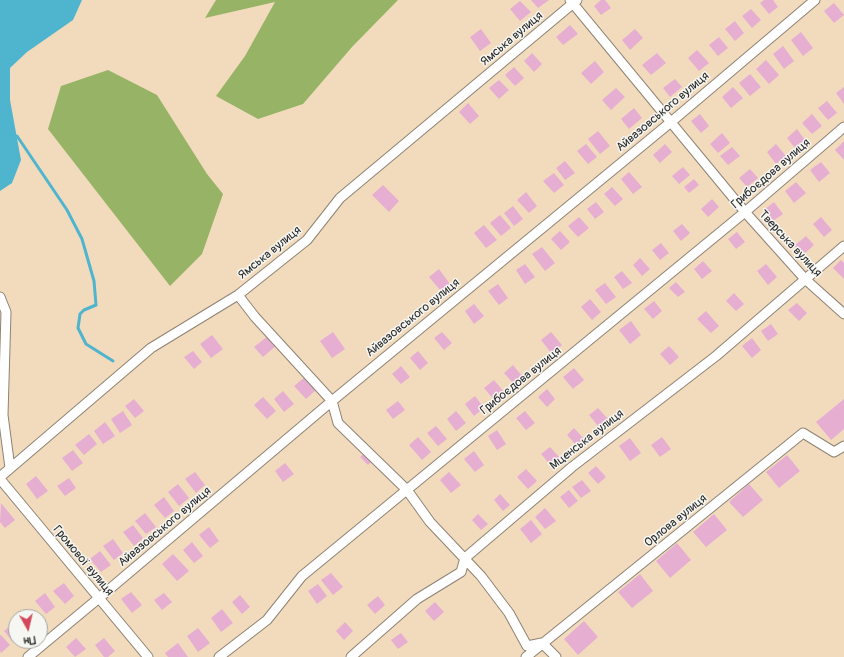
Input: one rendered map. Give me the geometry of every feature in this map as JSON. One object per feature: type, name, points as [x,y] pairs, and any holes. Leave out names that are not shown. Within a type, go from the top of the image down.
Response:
[{"type":"street","name":"Айвазовського вулиця","points":[[28,657],[332,401],[671,122],[815,0]]},
{"type":"street","name":"Тверська вулиця","points":[[574,1],[745,212],[805,279],[844,314]]},
{"type":"street","name":"Ямська вулиця","points":[[0,478],[151,348],[238,295],[307,240],[340,198],[574,1]]},
{"type":"street","name":"Грибоєдова вулиця","points":[[219,657],[267,620],[302,576],[745,212],[844,128]]},
{"type":"street","name":"Мценська вулиця","points":[[351,657],[417,599],[461,572],[466,558],[572,467],[716,356],[844,246]]},
{"type":"street","points":[[238,295],[255,317],[332,401],[338,423],[407,490],[430,522],[466,558],[509,613],[527,646],[542,643],[556,657]]},
{"type":"street","points":[[0,297],[6,312],[4,415],[10,468]]},
{"type":"street","name":"Орлова вулиця","points":[[526,657],[803,433],[834,452],[844,446]]},
{"type":"street","name":"Громової вулиця","points":[[0,478],[148,657]]},
{"type":"green space","points":[[216,0],[398,0],[352,47],[303,104],[258,119],[216,96],[245,56],[275,2],[205,18]]},
{"type":"green space","points":[[108,70],[157,95],[207,174],[223,194],[202,254],[170,286],[48,129],[61,86]]},
{"type":"water","points":[[0,0],[82,0],[73,20],[27,52],[10,68],[10,100],[21,160],[12,183],[0,191]]},
{"type":"building","points":[[531,0],[549,0],[538,8]]},
{"type":"building","points":[[601,0],[605,0],[611,8],[601,15],[594,6]]},
{"type":"building","points":[[764,0],[773,0],[778,7],[769,14],[760,3]]},
{"type":"building","points":[[520,1],[531,12],[520,21],[510,9]]},
{"type":"building","points":[[834,3],[844,15],[834,23],[824,11]]},
{"type":"building","points":[[751,9],[761,20],[752,28],[742,16]]},
{"type":"building","points":[[735,21],[744,33],[735,41],[725,29]]},
{"type":"building","points":[[570,25],[578,34],[563,45],[556,37]]},
{"type":"building","points":[[481,29],[491,43],[480,51],[470,37]]},
{"type":"building","points":[[635,29],[643,38],[630,50],[622,40]]},
{"type":"building","points":[[801,32],[813,48],[803,56],[791,40]]},
{"type":"building","points":[[719,37],[728,48],[718,56],[709,45]]},
{"type":"building","points":[[783,46],[794,61],[784,69],[773,54]]},
{"type":"building","points":[[697,50],[709,63],[699,71],[688,58]]},
{"type":"building","points":[[532,53],[542,64],[534,72],[524,61]]},
{"type":"building","points":[[657,53],[666,63],[651,75],[642,65]]},
{"type":"building","points":[[766,60],[779,75],[769,84],[756,69]]},
{"type":"building","points":[[595,61],[604,72],[591,84],[581,73]]},
{"type":"building","points":[[514,67],[524,78],[515,86],[505,75]]},
{"type":"building","points":[[750,74],[761,87],[750,96],[739,83]]},
{"type":"building","points":[[675,79],[682,87],[670,97],[663,88]]},
{"type":"building","points":[[499,80],[509,90],[499,99],[489,88]]},
{"type":"building","points":[[733,87],[743,98],[731,108],[722,97]]},
{"type":"building","points":[[844,87],[844,104],[836,93]]},
{"type":"building","points":[[616,88],[625,97],[611,110],[602,100]]},
{"type":"building","points":[[827,101],[837,113],[828,120],[818,108]]},
{"type":"building","points":[[468,103],[479,116],[470,124],[459,112]]},
{"type":"building","points":[[634,108],[642,118],[629,129],[621,119]]},
{"type":"building","points":[[700,114],[709,126],[701,133],[691,121]]},
{"type":"building","points":[[812,114],[822,126],[812,134],[802,123]]},
{"type":"building","points":[[797,129],[805,140],[795,148],[787,138]]},
{"type":"building","points":[[598,131],[610,146],[600,154],[588,139]]},
{"type":"building","points":[[722,133],[730,143],[718,153],[710,144]]},
{"type":"building","points":[[844,141],[844,160],[835,150]]},
{"type":"building","points":[[586,144],[597,157],[588,164],[577,151]]},
{"type":"building","points":[[665,144],[672,152],[660,163],[653,155]]},
{"type":"building","points":[[776,144],[786,156],[776,164],[767,152]]},
{"type":"building","points":[[732,147],[740,156],[728,165],[720,156]]},
{"type":"building","points":[[565,161],[575,173],[565,180],[556,168]]},
{"type":"building","points":[[821,162],[830,173],[819,182],[810,170]]},
{"type":"building","points":[[683,167],[690,175],[679,184],[672,176]]},
{"type":"building","points":[[750,169],[758,178],[747,187],[739,178]]},
{"type":"building","points":[[629,172],[642,187],[633,194],[621,179]]},
{"type":"building","points":[[554,173],[564,185],[554,193],[543,181]]},
{"type":"building","points":[[694,179],[699,185],[689,193],[684,187]]},
{"type":"building","points":[[796,182],[806,193],[794,203],[785,191]]},
{"type":"building","points":[[383,185],[399,201],[389,212],[372,195]]},
{"type":"building","points":[[612,187],[623,199],[615,206],[604,194]]},
{"type":"building","points":[[526,192],[537,206],[529,213],[517,200]]},
{"type":"building","points":[[712,199],[719,207],[708,217],[701,209]]},
{"type":"building","points":[[596,202],[604,212],[595,219],[587,209]]},
{"type":"building","points":[[774,202],[783,214],[773,221],[764,210]]},
{"type":"building","points":[[513,206],[523,219],[514,226],[504,213]]},
{"type":"building","points":[[500,215],[511,228],[501,236],[490,223]]},
{"type":"building","points":[[579,217],[589,228],[578,237],[568,226]]},
{"type":"building","points":[[821,217],[832,230],[824,237],[813,224]]},
{"type":"building","points":[[682,224],[690,233],[681,241],[673,231]]},
{"type":"building","points":[[484,225],[497,240],[486,248],[474,233]]},
{"type":"building","points":[[560,231],[570,242],[561,250],[551,239]]},
{"type":"building","points":[[737,232],[745,242],[736,249],[728,239]]},
{"type":"building","points":[[806,236],[814,245],[803,255],[794,246]]},
{"type":"building","points":[[661,243],[669,253],[660,260],[652,250]]},
{"type":"building","points":[[542,247],[555,263],[545,271],[532,254]]},
{"type":"building","points":[[640,258],[650,269],[642,276],[633,265]]},
{"type":"building","points":[[841,260],[844,263],[844,279],[833,268]]},
{"type":"building","points":[[703,261],[712,271],[702,279],[694,269]]},
{"type":"building","points":[[525,264],[535,277],[525,284],[516,270]]},
{"type":"building","points":[[766,264],[777,277],[768,285],[757,271]]},
{"type":"building","points":[[439,269],[450,284],[441,291],[429,277]]},
{"type":"building","points":[[622,271],[632,283],[623,289],[614,277]]},
{"type":"building","points":[[676,282],[685,292],[678,297],[669,288]]},
{"type":"building","points":[[605,283],[616,297],[606,304],[595,290]]},
{"type":"building","points":[[498,284],[508,298],[499,305],[488,291]]},
{"type":"building","points":[[734,293],[744,304],[736,311],[726,301]]},
{"type":"building","points":[[590,299],[601,312],[592,320],[581,307]]},
{"type":"building","points":[[654,301],[662,311],[653,319],[644,309]]},
{"type":"building","points":[[797,303],[807,313],[799,321],[788,310]]},
{"type":"building","points":[[474,304],[484,316],[474,324],[465,311]]},
{"type":"building","points":[[706,311],[719,326],[711,333],[697,319]]},
{"type":"building","points":[[631,321],[641,335],[630,344],[619,330]]},
{"type":"building","points":[[771,324],[778,334],[768,341],[761,331]]},
{"type":"building","points":[[333,332],[345,349],[332,358],[320,341]]},
{"type":"building","points":[[442,332],[452,343],[444,350],[434,338]]},
{"type":"building","points":[[551,332],[562,345],[552,354],[541,340]]},
{"type":"building","points":[[212,335],[223,349],[211,358],[200,344]]},
{"type":"building","points":[[269,335],[277,345],[263,357],[254,347]]},
{"type":"building","points":[[752,338],[761,350],[752,358],[742,346]]},
{"type":"building","points":[[669,346],[679,357],[670,365],[660,354]]},
{"type":"building","points":[[193,351],[202,362],[194,369],[184,357]]},
{"type":"building","points":[[418,351],[428,363],[420,370],[410,358]]},
{"type":"building","points":[[513,365],[522,376],[513,383],[504,373]]},
{"type":"building","points":[[401,366],[410,377],[401,384],[392,374]]},
{"type":"building","points":[[574,368],[584,380],[573,389],[563,377]]},
{"type":"building","points":[[305,377],[316,390],[306,399],[294,386]]},
{"type":"building","points":[[494,380],[504,392],[494,400],[484,388]]},
{"type":"building","points":[[547,389],[555,399],[547,407],[538,397]]},
{"type":"building","points":[[283,391],[294,404],[284,412],[274,399]]},
{"type":"building","points":[[475,396],[484,408],[474,416],[465,404]]},
{"type":"building","points":[[263,397],[276,411],[267,419],[254,405]]},
{"type":"building","points":[[134,399],[144,411],[135,418],[125,406]]},
{"type":"building","points":[[844,399],[844,429],[831,440],[816,422]]},
{"type":"building","points":[[398,401],[405,410],[393,419],[386,410]]},
{"type":"building","points":[[598,408],[608,419],[599,427],[589,415]]},
{"type":"building","points":[[123,411],[132,425],[120,433],[111,419]]},
{"type":"building","points":[[456,411],[466,423],[456,431],[447,419]]},
{"type":"building","points":[[525,411],[535,423],[526,430],[516,418]]},
{"type":"building","points":[[105,422],[115,436],[103,444],[94,431]]},
{"type":"building","points":[[436,426],[447,439],[438,446],[427,433]]},
{"type":"building","points":[[574,428],[584,439],[577,446],[567,435]]},
{"type":"building","points":[[497,430],[506,444],[497,450],[488,436]]},
{"type":"building","points":[[89,434],[97,444],[84,455],[75,445]]},
{"type":"building","points":[[418,437],[431,452],[422,460],[409,445]]},
{"type":"building","points":[[662,437],[671,449],[660,457],[651,445]]},
{"type":"building","points":[[630,438],[641,453],[630,461],[619,446]]},
{"type":"building","points":[[550,447],[562,460],[553,468],[541,454]]},
{"type":"building","points":[[369,449],[376,458],[368,465],[360,457]]},
{"type":"building","points":[[73,450],[83,463],[72,471],[62,458]]},
{"type":"building","points":[[474,451],[484,465],[475,472],[464,459]]},
{"type":"building","points":[[787,455],[800,471],[779,488],[766,472]]},
{"type":"building","points":[[285,463],[294,474],[283,482],[275,471]]},
{"type":"building","points":[[596,466],[606,477],[598,484],[588,473]]},
{"type":"building","points":[[526,469],[537,481],[528,489],[517,477]]},
{"type":"building","points":[[195,472],[205,485],[196,493],[185,479]]},
{"type":"building","points":[[449,472],[461,485],[451,493],[440,480]]},
{"type":"building","points":[[36,476],[48,491],[37,499],[26,484]]},
{"type":"building","points":[[69,478],[76,488],[65,496],[57,486]]},
{"type":"building","points":[[582,480],[591,491],[581,498],[572,487]]},
{"type":"building","points":[[178,484],[189,498],[179,506],[168,492]]},
{"type":"building","points":[[749,484],[763,500],[743,517],[729,502]]},
{"type":"building","points":[[569,490],[578,501],[569,508],[560,497]]},
{"type":"building","points":[[500,494],[510,505],[503,511],[494,500]]},
{"type":"building","points":[[164,497],[174,511],[165,518],[154,505]]},
{"type":"building","points":[[1,503],[15,520],[5,528],[0,522]]},
{"type":"building","points":[[545,508],[556,521],[545,529],[535,517]]},
{"type":"building","points":[[145,513],[156,527],[146,534],[135,521]]},
{"type":"building","points":[[478,514],[488,524],[481,530],[472,520]]},
{"type":"building","points":[[714,514],[727,530],[706,547],[693,532]]},
{"type":"building","points":[[531,520],[542,534],[531,543],[520,529]]},
{"type":"building","points":[[133,525],[143,538],[134,546],[123,532]]},
{"type":"building","points":[[209,527],[219,541],[210,548],[199,535]]},
{"type":"building","points":[[113,539],[123,553],[114,560],[103,546]]},
{"type":"building","points":[[192,542],[203,556],[194,563],[183,550]]},
{"type":"building","points":[[677,543],[691,560],[670,578],[656,561]]},
{"type":"building","points":[[100,551],[111,565],[101,572],[90,559]]},
{"type":"building","points":[[173,554],[189,571],[177,581],[162,564]]},
{"type":"building","points":[[331,573],[343,587],[333,595],[321,580]]},
{"type":"building","points":[[640,574],[653,591],[632,608],[618,592]]},
{"type":"building","points":[[64,583],[74,596],[65,604],[53,591]]},
{"type":"building","points":[[318,584],[327,596],[317,604],[308,591]]},
{"type":"building","points":[[131,592],[142,605],[132,613],[121,599]]},
{"type":"building","points":[[45,593],[55,607],[48,612],[48,609],[42,609],[35,601]]},
{"type":"building","points":[[164,593],[172,602],[162,610],[154,600]]},
{"type":"building","points":[[240,595],[250,607],[242,614],[232,602]]},
{"type":"building","points":[[378,596],[385,605],[375,614],[367,605]]},
{"type":"building","points":[[435,602],[444,612],[434,621],[425,611]]},
{"type":"building","points":[[222,609],[233,623],[221,632],[211,618]]},
{"type":"building","points":[[584,621],[598,637],[578,655],[564,639]]},
{"type":"building","points":[[345,622],[353,631],[344,640],[336,631]]},
{"type":"building","points":[[8,628],[8,636],[4,631]]},
{"type":"building","points":[[198,628],[210,643],[198,652],[187,636]]},
{"type":"building","points":[[401,633],[408,642],[398,649],[391,640]]},
{"type":"building","points":[[1,635],[8,643],[8,647],[1,653],[0,651]]},
{"type":"building","points":[[76,638],[86,649],[75,657],[66,647]]},
{"type":"building","points":[[104,638],[115,651],[108,657],[104,657],[95,645]]},
{"type":"building","points":[[178,643],[188,657],[168,657],[165,653]]},
{"type":"waterway","points":[[17,136],[67,210],[82,239],[94,281],[96,305],[84,310],[80,314],[78,328],[86,344],[113,361]]}]
